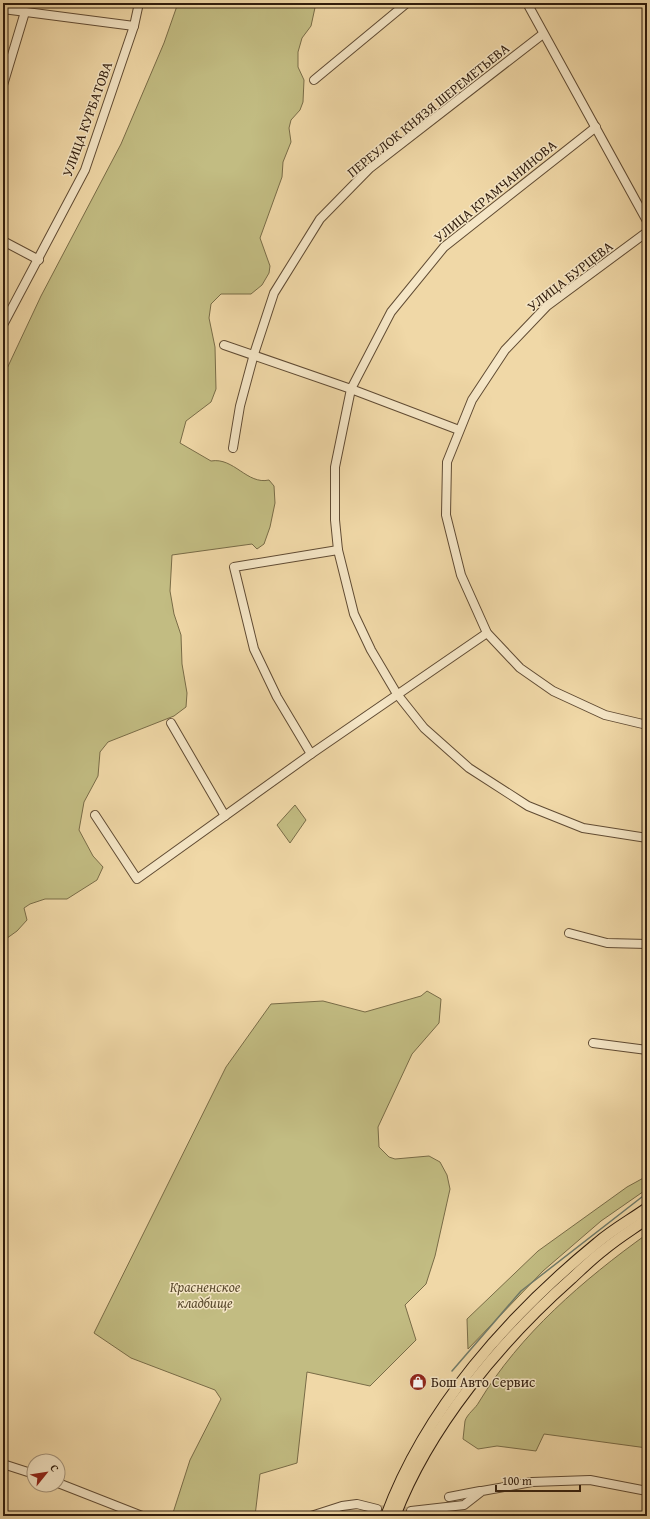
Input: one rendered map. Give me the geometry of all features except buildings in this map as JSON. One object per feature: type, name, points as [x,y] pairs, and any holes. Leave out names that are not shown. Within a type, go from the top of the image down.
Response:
[{"type":"main road","points":[[386,1516],[412,1460],[433,1424],[456,1390],[507,1328],[546,1288],[598,1242],[647,1208]]},
{"type":"main road","points":[[395,1516],[419,1464],[440,1429],[463,1396],[514,1334],[553,1295],[604,1249],[647,1220]]},
{"type":"street","name":"УЛИЦА КУРБАТОВА","points":[[3,325],[39,260],[85,170],[134,26],[139,3]]},
{"type":"street","points":[[314,80],[406,3]]},
{"type":"street","points":[[527,3],[647,221]]},
{"type":"street","points":[[3,9],[134,26]]},
{"type":"street","points":[[3,85],[25,12]]},
{"type":"street","name":"ПЕРЕУЛОК КНЯЗЯ ШЕРЕМЕТЬЕВА","points":[[233,448],[240,406],[254,354],[274,293],[320,219],[370,168],[544,34]]},
{"type":"street","name":"УЛИЦА КРАМЧАНИНОВА","points":[[596,127],[444,247],[391,312],[351,389],[335,466],[335,520],[338,550],[354,614],[371,650],[397,694],[424,728],[469,768],[528,806],[583,828],[647,838]]},
{"type":"street","name":"УЛИЦА БУРЦЕВА","points":[[647,232],[547,306],[505,350],[472,400],[447,462],[446,515],[461,575],[487,633],[520,668],[553,691],[605,715],[647,725]]},
{"type":"street","points":[[3,241],[39,260]]},
{"type":"street","points":[[224,345],[254,354],[351,389],[459,430]]},
{"type":"street","points":[[311,754],[277,698],[254,648],[234,567],[338,550]]},
{"type":"street","points":[[95,815],[137,879],[311,754],[487,633]]},
{"type":"street","points":[[171,723],[225,816]]},
{"type":"street","points":[[569,933],[607,943],[647,944]]},
{"type":"street","points":[[593,1043],[647,1050]]},
{"type":"street","points":[[3,1464],[26,1471]]},
{"type":"street","points":[[449,1498],[532,1482],[590,1480],[647,1491]]},
{"type":"street","points":[[66,1486],[142,1516]]},
{"type":"street","points":[[411,1510],[464,1505],[482,1491]]},
{"type":"street","points":[[311,1516],[342,1506],[358,1504],[376,1509]]},
{"type":"green space","points":[[178,3],[316,3],[311,26],[302,38],[298,52],[298,67],[304,80],[303,102],[300,110],[291,120],[289,128],[291,142],[283,162],[282,177],[260,238],[270,266],[269,273],[262,285],[251,294],[221,294],[211,304],[209,318],[215,347],[216,389],[211,402],[186,421],[180,443],[211,461],[227,463],[254,479],[269,480],[274,486],[275,503],[270,527],[264,544],[257,549],[252,544],[172,555],[170,591],[174,614],[181,635],[182,664],[187,693],[186,707],[174,716],[108,742],[100,752],[98,776],[84,802],[79,830],[93,856],[103,867],[97,880],[67,899],[45,899],[30,904],[24,908],[27,920],[17,931],[3,941],[3,377],[41,296],[121,144],[164,43]]},
{"type":"green space","points":[[295,805],[306,820],[290,843],[277,825]]},
{"type":"green space","name":"Красненское кладбище","points":[[427,991],[441,999],[439,1023],[412,1054],[378,1127],[379,1147],[389,1157],[395,1159],[429,1156],[440,1162],[447,1175],[450,1189],[435,1256],[426,1284],[405,1305],[416,1340],[370,1386],[307,1372],[297,1463],[260,1474],[255,1516],[172,1516],[190,1460],[221,1399],[215,1390],[131,1358],[94,1333],[226,1067],[271,1004],[323,1001],[365,1012],[421,996]]},
{"type":"green space","points":[[647,1176],[647,1189],[601,1221],[543,1271],[468,1349],[467,1319],[538,1251],[627,1187]]},
{"type":"green space","points":[[647,1234],[647,1448],[544,1434],[536,1451],[497,1446],[478,1449],[463,1439],[465,1421],[468,1416],[478,1404],[495,1377],[533,1331],[577,1289]]},
{"type":"waterway","points":[[452,1371],[521,1291],[647,1193]]},
{"type":"tunnel","points":[[377,1509],[411,1511]]},
{"type":"place","name":"Бош Авто Сервис","points":[[418,1382]]}]
